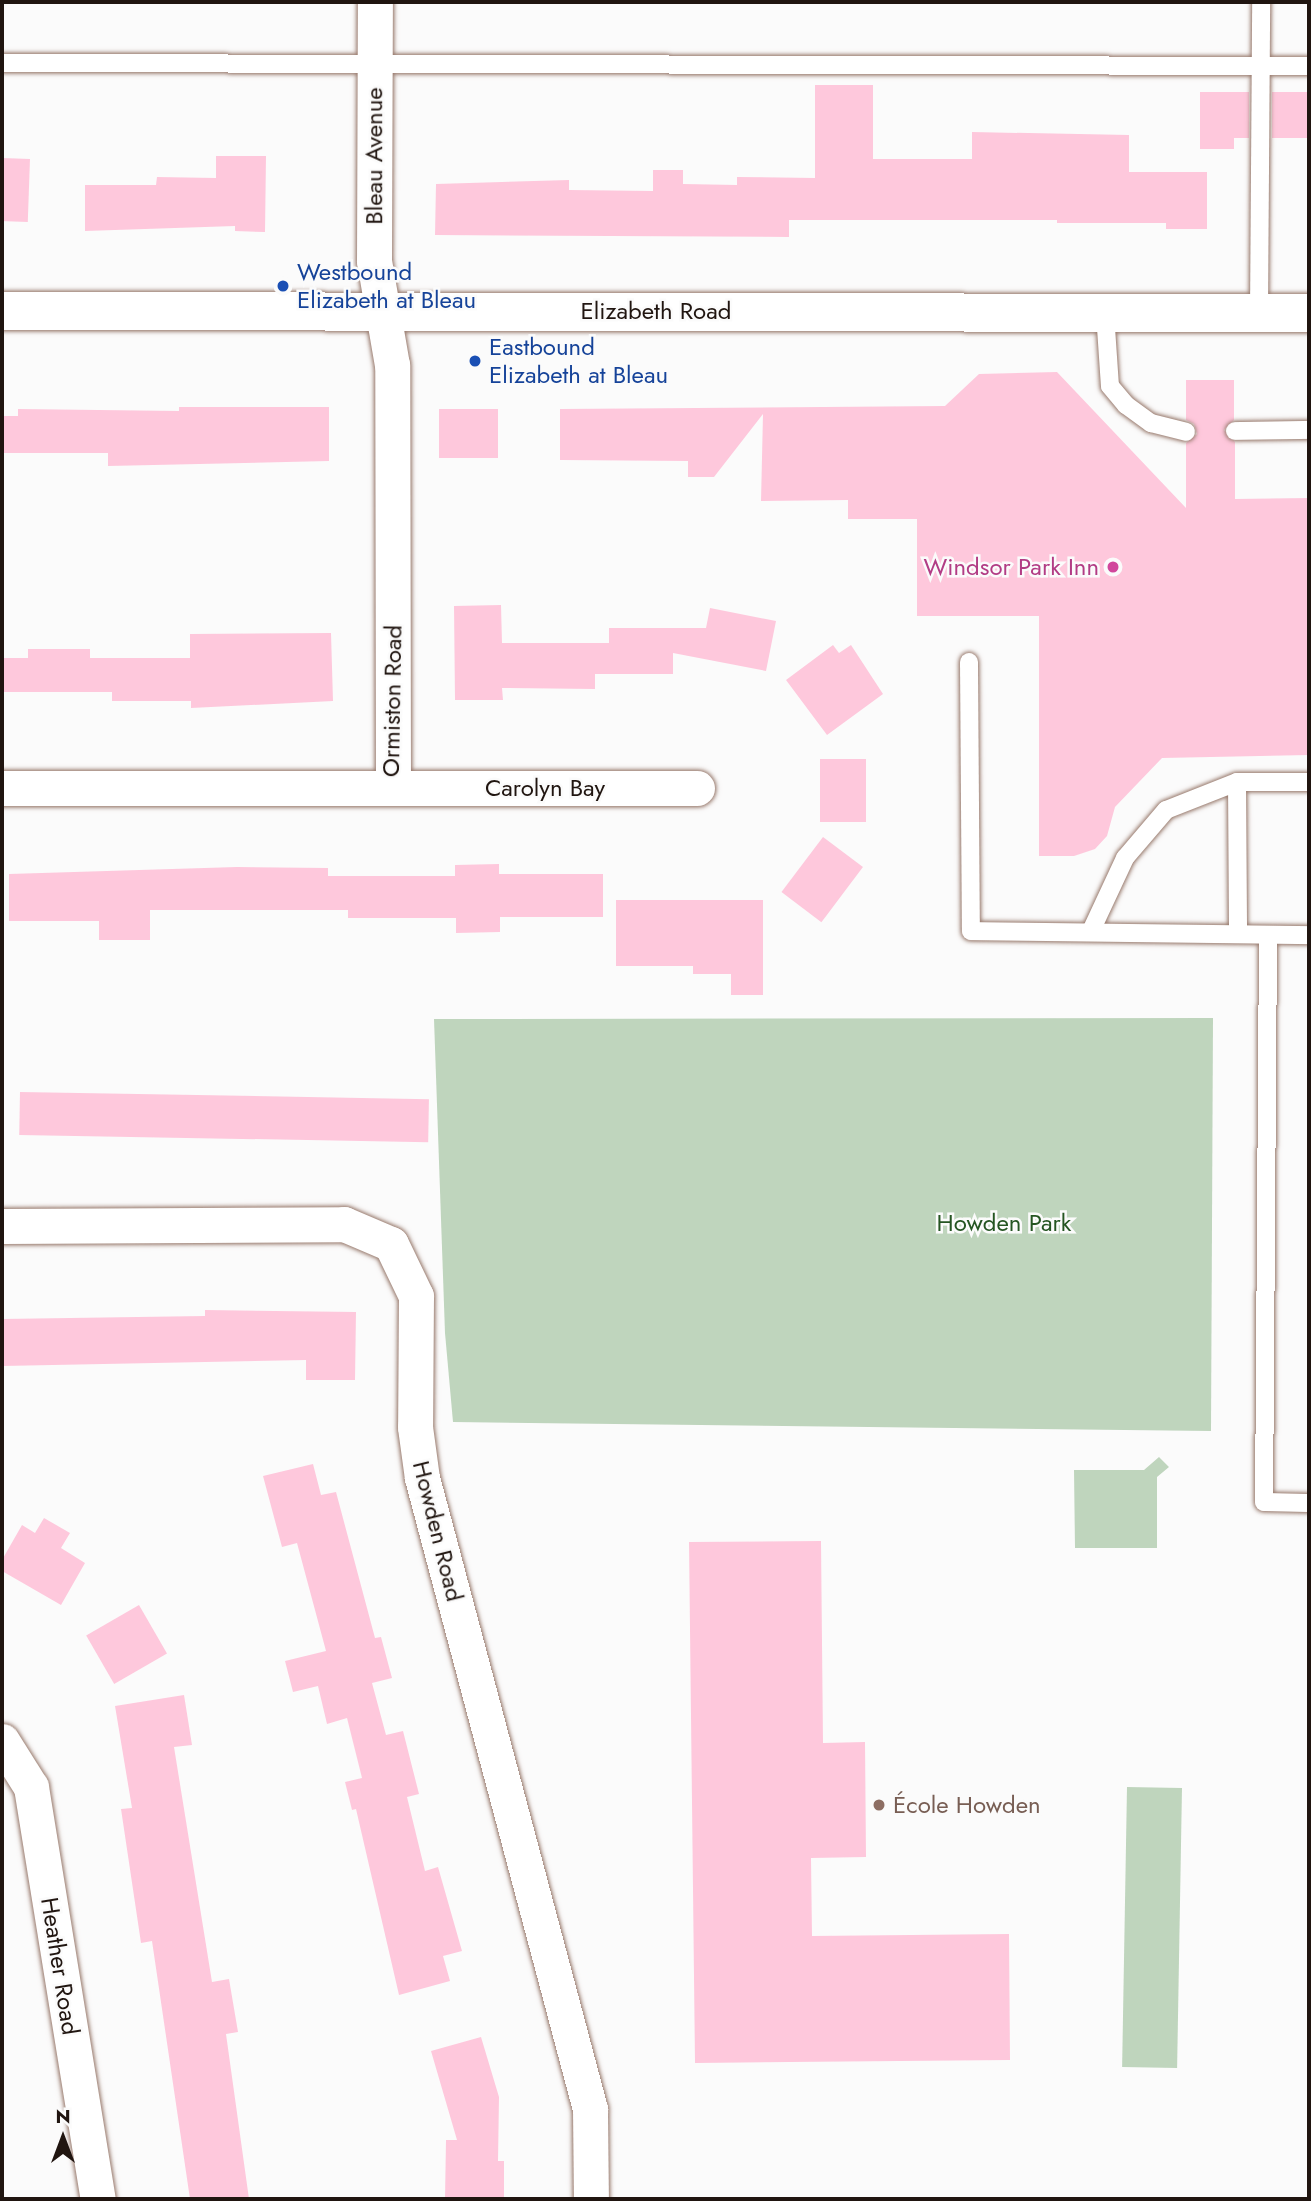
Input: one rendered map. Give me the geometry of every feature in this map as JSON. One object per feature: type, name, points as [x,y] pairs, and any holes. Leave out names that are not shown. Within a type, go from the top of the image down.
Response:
[{"type":"street","name":"Bleau Avenue","points":[[375,2],[374,261],[380,310]]},
{"type":"street","name":"Ormiston Road","points":[[2,788],[393,788],[392,365],[380,310]]},
{"type":"street","name":"Elizabeth Road","points":[[2,311],[1309,313]]},
{"type":"street","name":"Carolyn Bay","points":[[393,788],[696,788]]},
{"type":"street","name":"Howden Road","points":[[2,1226],[344,1224],[391,1244],[416,1296],[415,1427],[422,1478],[590,2109],[591,2199]]},
{"type":"street","name":"Heather Road","points":[[2,1741],[31,1787],[98,2199]]},
{"type":"lane","points":[[1259,314],[1261,2]]},
{"type":"lane","points":[[2,63],[1309,66]]},
{"type":"lane","points":[[1105,313],[1110,386],[1126,405],[1151,424],[1186,432]]},
{"type":"lane","points":[[1235,431],[1309,430]]},
{"type":"lane","points":[[969,662],[971,931],[1309,935]]},
{"type":"lane","points":[[1091,931],[1125,858],[1166,810],[1237,782],[1309,782]]},
{"type":"lane","points":[[1237,782],[1238,934]]},
{"type":"lane","points":[[1268,935],[1264,1502],[1309,1503]]},
{"type":"green space","name":"Howden Park","points":[[1213,1018],[1211,1431],[453,1422],[445,1333],[434,1019]]},
{"type":"green space","points":[[1159,1457],[1169,1467],[1157,1477],[1157,1548],[1075,1548],[1074,1470],[1144,1470]]},
{"type":"green space","points":[[1127,1787],[1182,1788],[1177,2068],[1122,2067]]},
{"type":"building","points":[[815,85],[873,85],[873,159],[972,159],[972,132],[1129,135],[1129,172],[1207,172],[1207,229],[1166,229],[1166,223],[1057,223],[1057,220],[789,220],[789,237],[435,235],[436,184],[569,180],[569,190],[653,191],[653,170],[683,170],[683,184],[737,185],[737,177],[815,178]]},
{"type":"building","points":[[1200,92],[1249,92],[1249,138],[1234,138],[1234,149],[1200,149]]},
{"type":"building","points":[[1272,92],[1309,92],[1309,138],[1272,138]]},
{"type":"building","points":[[216,156],[266,156],[265,232],[235,231],[235,226],[85,231],[85,185],[156,185],[157,177],[216,178]]},
{"type":"building","points":[[2,158],[30,159],[28,222],[2,221]]},
{"type":"building","name":"Windsor Park Inn","points":[[1057,372],[1186,508],[1186,443],[1197,434],[1194,424],[1186,420],[1186,380],[1234,380],[1234,420],[1224,430],[1235,442],[1235,499],[1309,498],[1309,755],[1162,758],[1115,807],[1107,836],[1095,849],[1074,856],[1039,856],[1039,616],[917,616],[917,519],[848,519],[848,500],[761,501],[763,414],[714,477],[688,477],[688,461],[560,460],[560,409],[945,406],[979,374]]},
{"type":"building","points":[[179,407],[329,407],[329,461],[108,466],[108,453],[2,453],[2,416],[18,416],[18,409],[179,411]]},
{"type":"building","points":[[439,409],[498,409],[498,458],[439,458]]},
{"type":"building","points":[[501,605],[502,643],[609,643],[609,628],[706,628],[710,608],[776,621],[766,671],[673,653],[673,674],[595,674],[595,689],[502,688],[503,700],[455,700],[454,606]]},
{"type":"building","points":[[331,633],[333,701],[191,708],[191,701],[112,701],[112,692],[2,692],[2,658],[28,658],[28,649],[90,649],[90,658],[190,658],[190,634]]},
{"type":"building","points":[[833,645],[839,653],[851,645],[883,694],[827,735],[786,680]]},
{"type":"building","points":[[820,759],[866,759],[866,822],[820,822]]},
{"type":"building","points":[[823,837],[863,867],[821,922],[781,892]]},
{"type":"building","points":[[499,864],[499,874],[603,874],[603,917],[500,917],[500,932],[456,933],[456,918],[348,918],[348,910],[150,910],[150,940],[99,940],[99,921],[9,921],[9,874],[237,867],[328,868],[328,876],[455,876],[455,865]]},
{"type":"building","points":[[616,900],[763,900],[763,995],[731,995],[731,974],[693,974],[693,966],[616,966]]},
{"type":"building","points":[[20,1092],[429,1099],[428,1142],[19,1135]]},
{"type":"building","points":[[205,1310],[356,1312],[355,1380],[306,1380],[306,1360],[2,1366],[2,1319],[205,1316]]},
{"type":"building","points":[[313,1464],[321,1495],[336,1492],[375,1638],[381,1637],[392,1678],[372,1683],[386,1735],[403,1731],[419,1794],[407,1797],[425,1871],[438,1867],[462,1951],[443,1956],[450,1981],[399,1995],[356,1809],[352,1810],[345,1782],[362,1778],[347,1718],[327,1724],[318,1686],[293,1692],[285,1661],[326,1651],[297,1543],[282,1547],[263,1476]]},
{"type":"building","points":[[44,1518],[70,1533],[61,1548],[85,1563],[61,1605],[2,1571],[2,1560],[22,1525],[35,1533]]},
{"type":"building","points":[[821,1541],[823,1743],[865,1742],[866,1857],[811,1858],[812,1936],[1009,1934],[1010,2060],[695,2063],[689,1542]]},
{"type":"building","points":[[139,1605],[167,1653],[114,1684],[86,1636]]},
{"type":"building","points":[[184,1695],[192,1745],[174,1747],[212,1982],[229,1979],[238,2032],[226,2034],[249,2199],[190,2199],[152,1941],[141,1943],[121,1809],[132,1808],[115,1706]]},
{"type":"building","points":[[481,2037],[499,2097],[498,2161],[504,2161],[504,2199],[445,2199],[446,2140],[457,2140],[431,2051]]},
{"type":"place","name":"Westbound Elizabeth at Bleau","points":[[283,286]]},
{"type":"place","name":"Eastbound Elizabeth at Bleau","points":[[475,361]]},
{"type":"place","name":"Windsor Park Inn","points":[[1113,567]]},
{"type":"place","name":"École Howden","points":[[879,1805]]}]
